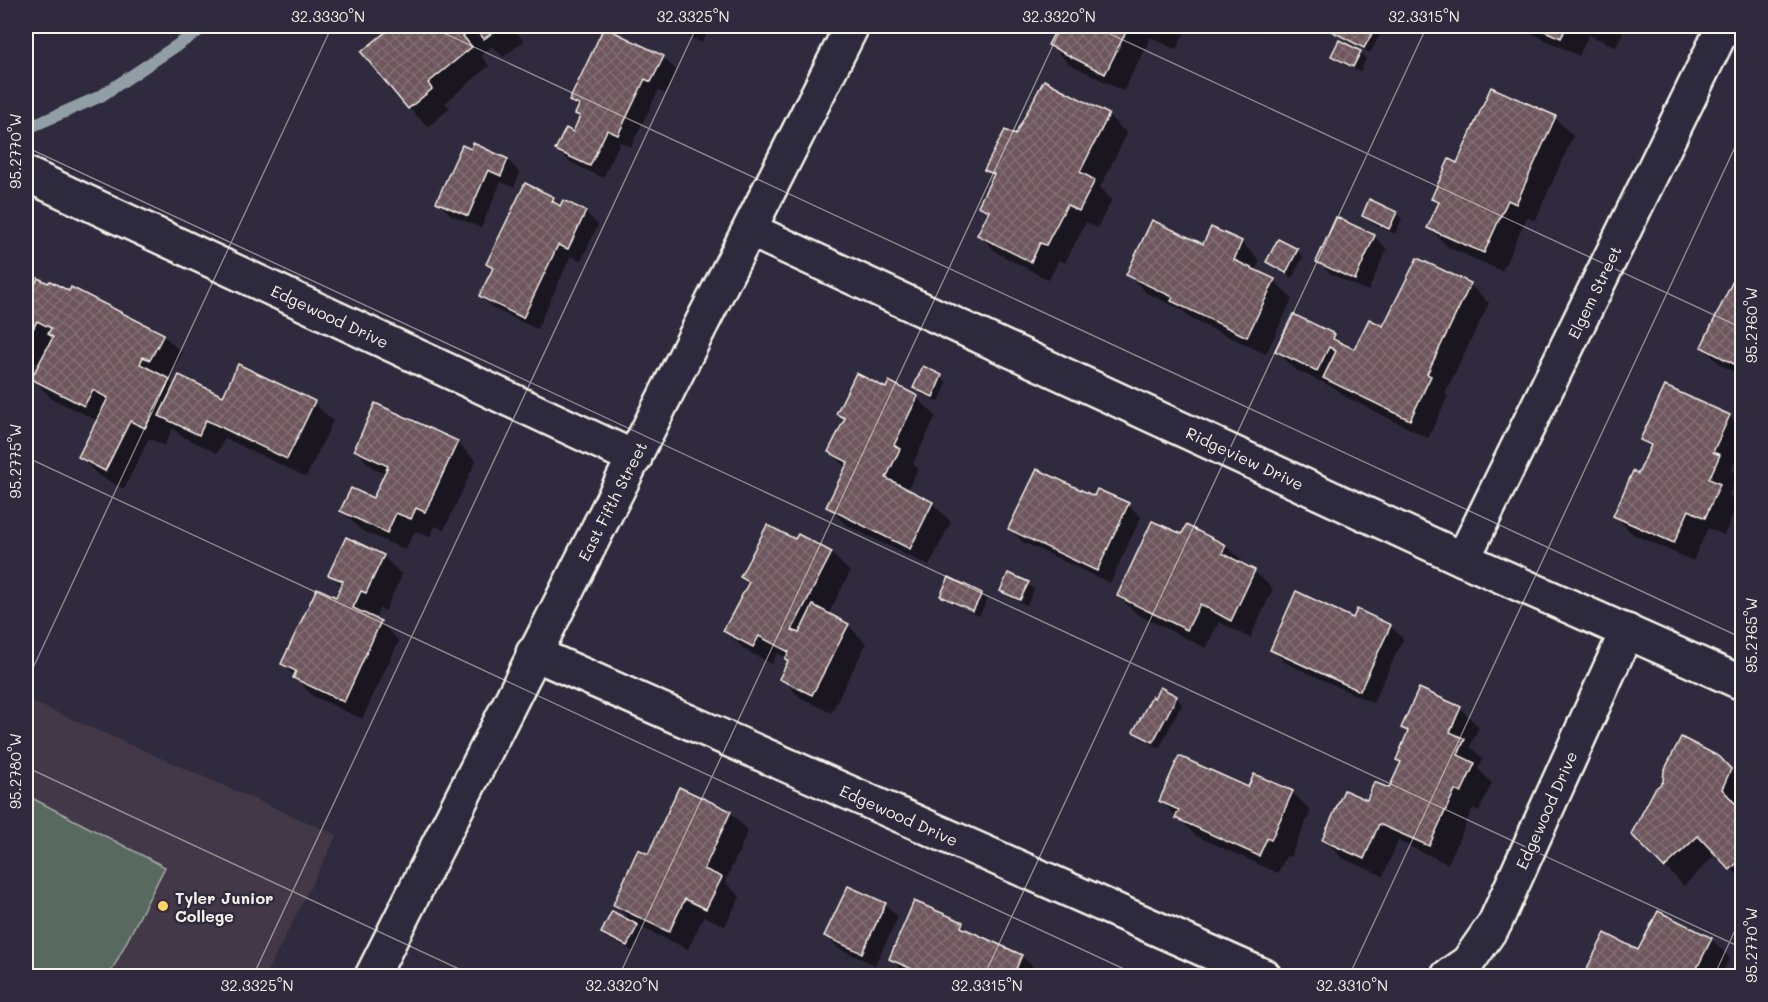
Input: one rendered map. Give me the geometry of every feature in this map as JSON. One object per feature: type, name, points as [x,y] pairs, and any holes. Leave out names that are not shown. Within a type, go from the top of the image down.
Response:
[{"type":"street","name":"East Fifth Street","points":[[372,976],[533,653],[635,458],[852,26]]},
{"type":"street","name":"Elgem Street","points":[[1463,559],[1724,26]]},
{"type":"street","name":"Edgewood Drive","points":[[26,174],[635,458]]},
{"type":"street","name":"Ridgeview Drive","points":[[750,230],[1463,559],[1743,683]]},
{"type":"street","name":"Edgewood Drive","points":[[1448,976],[1468,962],[1495,923],[1627,631]]},
{"type":"street","name":"Edgewood Drive","points":[[533,653],[1264,976]]},
{"type":"shaded area","name":"Tyler Junior College","points":[[26,699],[337,835],[265,976],[26,976]]},
{"type":"green space","points":[[26,795],[165,867],[109,976],[26,976]]},
{"type":"building","points":[[393,26],[501,26],[484,39],[474,27],[463,36],[472,47],[428,83],[432,89],[408,109],[361,52]]},
{"type":"building","points":[[1058,26],[1129,26],[1105,74],[1048,45]]},
{"type":"building","points":[[1334,26],[1376,26],[1364,48],[1331,31]]},
{"type":"building","points":[[1533,26],[1567,26],[1561,38]]},
{"type":"building","points":[[604,27],[664,56],[651,82],[645,79],[618,135],[607,130],[590,166],[555,150],[566,128],[573,132],[580,116],[575,114],[579,105],[569,101]]},
{"type":"building","points":[[1339,40],[1361,51],[1353,67],[1331,56]]},
{"type":"building","points":[[1044,80],[1109,114],[1080,172],[1095,180],[1079,211],[1067,205],[1046,245],[1040,243],[1031,262],[977,235],[989,211],[978,206],[994,174],[984,170],[1005,130],[1015,135]]},
{"type":"building","points":[[1491,87],[1556,116],[1516,204],[1508,200],[1484,253],[1427,228],[1439,202],[1431,199],[1449,159],[1457,163]]},
{"type":"building","points":[[473,143],[508,159],[501,176],[488,170],[468,216],[436,202],[462,145],[471,149]]},
{"type":"building","points":[[525,183],[554,197],[552,201],[560,206],[563,200],[586,211],[568,249],[558,245],[523,318],[479,296],[493,268],[486,264]]},
{"type":"building","points":[[1369,199],[1397,212],[1389,229],[1362,216]]},
{"type":"building","points":[[1336,217],[1375,235],[1355,280],[1316,262]]},
{"type":"building","points":[[1152,220],[1203,244],[1211,227],[1242,241],[1234,260],[1275,279],[1247,337],[1171,301],[1173,297],[1126,275]]},
{"type":"building","points":[[1278,239],[1298,249],[1286,273],[1266,262]]},
{"type":"building","points":[[1417,258],[1471,283],[1427,374],[1431,376],[1410,420],[1323,378],[1336,351],[1329,347],[1317,371],[1275,351],[1293,314],[1335,334],[1333,339],[1354,349],[1369,319],[1383,326]]},
{"type":"building","points":[[1742,262],[1742,368],[1701,347]]},
{"type":"building","points":[[38,278],[48,283],[50,281],[69,291],[71,287],[164,334],[150,360],[143,357],[140,364],[170,379],[145,428],[130,421],[105,471],[78,457],[108,398],[93,390],[84,406],[31,379],[53,337],[48,334],[51,328],[37,321],[26,343],[26,303]]},
{"type":"building","points":[[238,364],[315,401],[287,459],[206,420],[199,435],[159,416],[179,375],[223,396]]},
{"type":"building","points":[[923,366],[942,375],[933,397],[913,388]]},
{"type":"building","points":[[856,373],[886,388],[889,381],[918,396],[894,445],[900,449],[886,478],[933,502],[910,549],[826,507],[848,462],[828,452],[845,418],[836,414]]},
{"type":"building","points":[[1665,386],[1730,415],[1713,452],[1720,455],[1709,479],[1720,484],[1705,518],[1689,510],[1674,543],[1613,516],[1633,471],[1638,474],[1651,445],[1640,440]]},
{"type":"building","points":[[375,403],[458,441],[425,512],[416,508],[411,519],[396,513],[387,533],[340,511],[351,488],[373,498],[388,466],[354,450]]},
{"type":"building","points":[[1037,469],[1094,496],[1097,489],[1129,503],[1097,571],[1008,529]]},
{"type":"building","points":[[1152,521],[1182,534],[1186,525],[1226,545],[1222,553],[1255,570],[1231,621],[1200,604],[1187,630],[1117,596]]},
{"type":"building","points":[[767,525],[795,539],[798,534],[832,552],[792,630],[799,633],[813,605],[849,624],[812,695],[779,679],[788,661],[785,659],[789,652],[759,636],[753,647],[723,631],[749,582],[740,577]]},
{"type":"building","points":[[346,537],[384,555],[366,593],[361,591],[353,608],[381,621],[344,702],[293,678],[296,671],[281,664],[317,588],[336,597],[343,581],[328,575]]},
{"type":"building","points":[[1008,573],[1029,582],[1020,600],[1000,591]]},
{"type":"building","points":[[949,577],[982,593],[973,611],[940,596]]},
{"type":"building","points":[[1296,591],[1353,618],[1357,609],[1391,625],[1360,691],[1270,650]]},
{"type":"building","points":[[1160,687],[1177,696],[1153,742],[1133,732],[1152,696],[1154,698]]},
{"type":"building","points":[[1419,688],[1461,707],[1450,732],[1465,739],[1458,755],[1475,763],[1461,793],[1455,790],[1429,846],[1379,824],[1364,859],[1322,840],[1344,790],[1367,800],[1374,782],[1389,788],[1401,762],[1396,760],[1408,731],[1401,728]]},
{"type":"building","points":[[1681,737],[1720,757],[1731,769],[1722,789],[1742,811],[1742,858],[1730,870],[1698,836],[1664,868],[1631,834],[1655,789],[1663,782],[1664,771]]},
{"type":"building","points":[[1179,756],[1248,787],[1254,774],[1293,791],[1271,840],[1267,838],[1259,856],[1175,818],[1179,810],[1159,801]]},
{"type":"building","points":[[679,787],[731,811],[704,869],[722,877],[706,909],[685,899],[669,932],[613,905],[638,849],[648,854]]},
{"type":"building","points":[[848,886],[886,903],[862,953],[824,936]]},
{"type":"building","points":[[914,901],[963,922],[961,927],[1022,955],[1013,976],[928,976],[889,959]]},
{"type":"building","points":[[612,911],[638,925],[627,946],[601,933]]},
{"type":"building","points":[[1658,911],[1712,938],[1693,976],[1583,976],[1605,933],[1638,950]]},
{"type":"waterway","points":[[28,128],[101,96],[206,26]]},
{"type":"place","name":"Tyler Junior College","points":[[163,906]]}]
